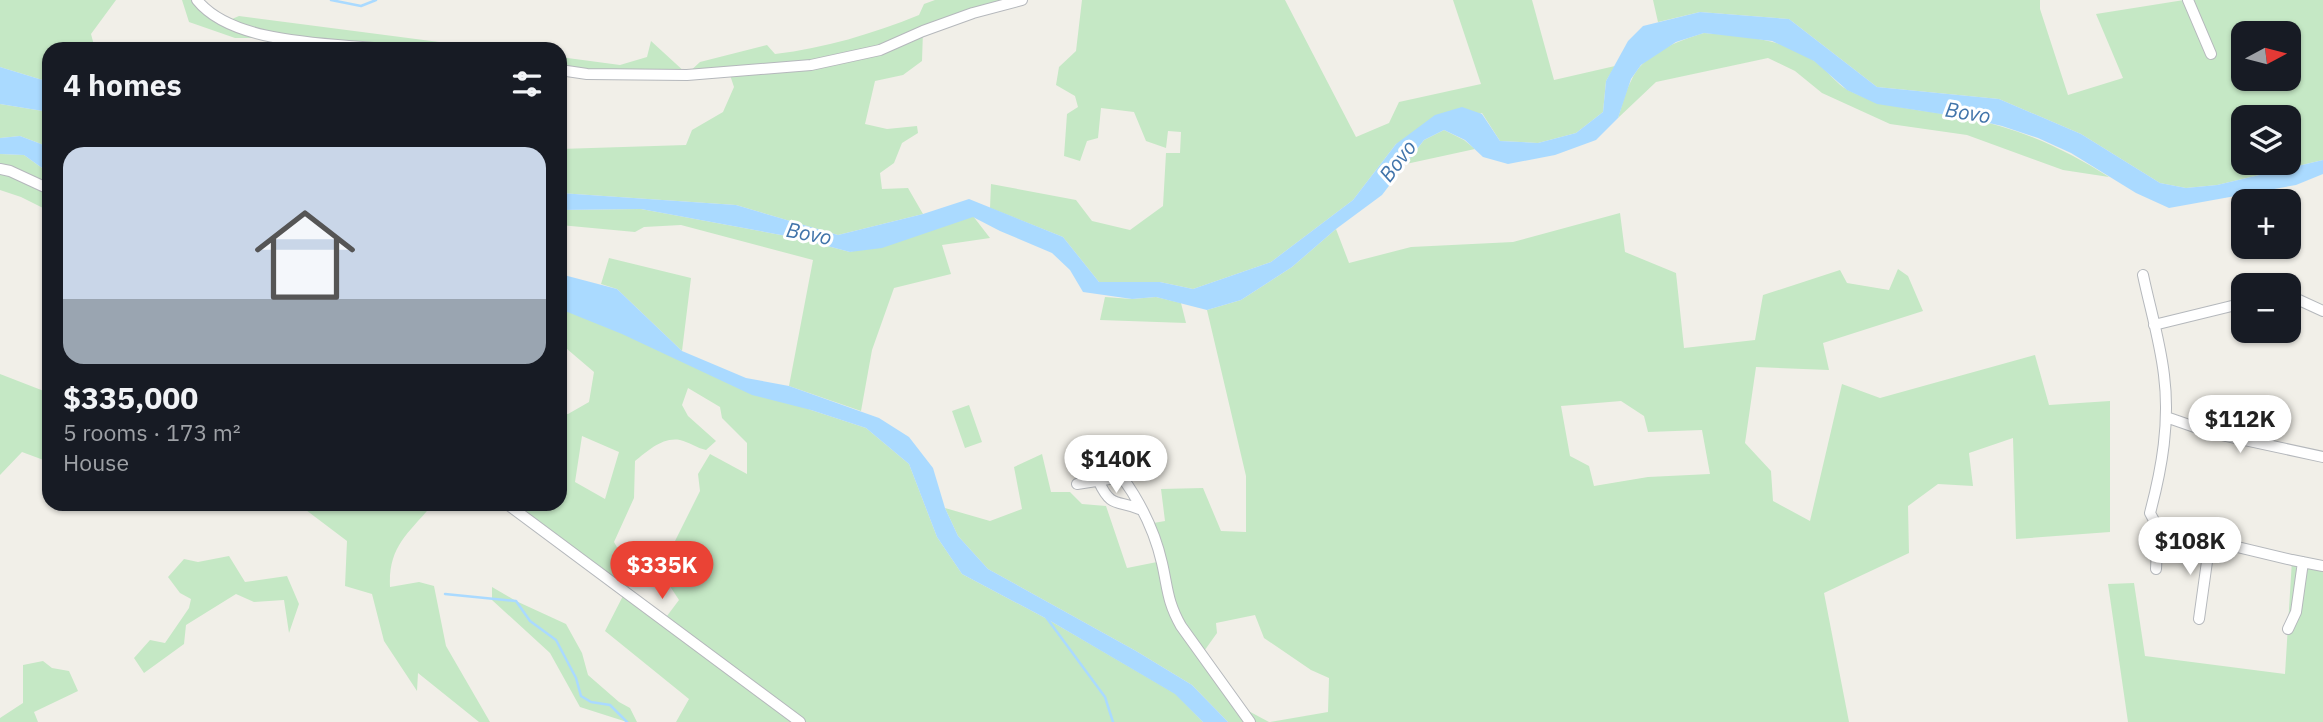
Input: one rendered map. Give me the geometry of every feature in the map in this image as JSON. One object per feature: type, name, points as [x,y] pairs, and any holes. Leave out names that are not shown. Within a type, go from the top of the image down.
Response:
[{"type":"street","points":[[197,0],[204,9],[233,27],[282,38],[319,42]]},
{"type":"street","points":[[567,71],[587,74],[687,75],[811,65],[880,50],[973,13],[1023,0]]},
{"type":"street","points":[[2188,0],[2211,54]]},
{"type":"street","points":[[0,169],[42,185]]},
{"type":"street","points":[[2143,275],[2164,376],[2166,417],[2162,470],[2150,513],[2158,528],[2156,569]]},
{"type":"street","points":[[2301,300],[2323,311]]},
{"type":"street","points":[[2154,325],[2231,306]]},
{"type":"street","points":[[2166,417],[2212,433],[2323,457]]},
{"type":"street","points":[[1077,484],[1122,477],[1142,510],[1162,561],[1171,609],[1250,722]]},
{"type":"street","points":[[1099,482],[1107,498],[1120,505],[1132,505],[1142,510]]},
{"type":"street","points":[[516,511],[800,722]]},
{"type":"street","points":[[2158,528],[2323,566]]},
{"type":"street","points":[[2199,619],[2210,540]]},
{"type":"street","points":[[2288,629],[2295,612],[2303,562]]},
{"type":"green space","points":[[0,0],[116,0],[91,34],[93,42],[42,42],[42,80],[0,67]]},
{"type":"green space","points":[[182,0],[197,0],[225,22],[239,16],[439,42],[319,42],[282,38],[235,38],[189,22]]},
{"type":"green space","points":[[935,0],[1022,0],[973,13],[923,31],[922,61],[903,75],[875,81],[865,124],[887,129],[917,126],[918,133],[902,143],[894,163],[880,173],[882,189],[908,188],[923,214],[838,235],[736,205],[567,193],[567,149],[686,145],[692,130],[723,112],[734,87],[729,72],[687,74],[700,62],[767,45],[775,54],[830,44],[919,15],[924,4]]},
{"type":"green space","points":[[1082,0],[1285,0],[1356,137],[1389,123],[1399,102],[1481,84],[1453,0],[1532,0],[1554,80],[1615,66],[1606,81],[1603,112],[1576,133],[1538,143],[1500,141],[1482,113],[1396,144],[1353,200],[1271,262],[1193,289],[1160,282],[1099,282],[1063,237],[990,208],[991,184],[1076,200],[1092,221],[1130,230],[1163,206],[1166,153],[1180,153],[1181,132],[1168,131],[1166,148],[1146,141],[1134,112],[1101,108],[1098,138],[1087,141],[1080,161],[1064,156],[1067,114],[1078,107],[1075,96],[1056,85],[1059,67],[1076,51]]},
{"type":"green space","points":[[1653,0],[2040,0],[2040,9],[2068,95],[2123,78],[2096,14],[2184,0],[2323,0],[2323,160],[2301,165],[2301,105],[2231,105],[2231,175],[2259,175],[2217,185],[2186,188],[2160,183],[2081,134],[1999,99],[1877,87],[1789,19],[1700,12],[1658,22]]},
{"type":"green space","points":[[1704,33],[1777,43],[1804,54],[1844,87],[1862,96],[1891,105],[1967,118],[2005,128],[2076,157],[2109,177],[2063,170],[1967,135],[1890,124],[1822,93],[1795,71],[1768,58],[1656,82],[1618,118],[1629,85],[1644,63],[1673,44]]},
{"type":"green space","points":[[651,41],[687,74],[602,74],[567,71],[567,58],[620,65],[647,57]]},
{"type":"green space","points":[[0,104],[42,111],[42,144],[20,136],[0,138]]},
{"type":"green space","points":[[1444,130],[1475,149],[1406,164],[1424,140]]},
{"type":"green space","points":[[0,154],[24,155],[42,168],[42,208],[0,190]]},
{"type":"green space","points":[[641,209],[797,238],[850,252],[973,216],[990,238],[942,245],[951,274],[894,288],[872,350],[861,411],[789,386],[813,260],[681,225],[644,227],[635,232],[567,226],[567,210]]},
{"type":"green space","points":[[1620,213],[1625,252],[1676,273],[1684,348],[1755,340],[1763,295],[1840,270],[1847,283],[1889,290],[1898,269],[1908,276],[1923,311],[1823,343],[1829,370],[1756,367],[1745,443],[1771,471],[1773,501],[1810,521],[1842,384],[1880,398],[2035,355],[2049,405],[2110,401],[2110,532],[2016,539],[2013,438],[1969,453],[1973,486],[1938,484],[1908,506],[1909,553],[1824,593],[1849,722],[1270,722],[1328,712],[1329,678],[1311,670],[1264,638],[1255,615],[1216,623],[1217,633],[1202,654],[1241,707],[1269,722],[1228,722],[1192,685],[988,569],[958,536],[945,508],[990,521],[1022,509],[1014,467],[1042,454],[1051,492],[1070,492],[1082,504],[1106,506],[1127,568],[1162,561],[1148,524],[1165,521],[1161,489],[1203,488],[1221,531],[1246,532],[1246,476],[1207,310],[1241,300],[1292,267],[1336,229],[1349,263],[1411,247],[1513,242]],"holes":[[[1621,401],[1644,416],[1648,432],[1702,430],[1710,474],[1648,477],[1594,486],[1589,466],[1570,456],[1561,406]]]},
{"type":"green space","points":[[609,258],[691,278],[682,351],[617,289],[601,284]]},
{"type":"green space","points":[[1105,297],[1156,297],[1181,303],[1186,323],[1100,320]]},
{"type":"green space","points":[[567,311],[811,410],[866,428],[909,464],[937,537],[962,574],[1047,619],[1176,694],[1203,722],[676,722],[689,699],[605,631],[625,592],[516,511],[567,511],[567,414],[589,402],[594,372],[567,349]],"holes":[[[688,388],[720,407],[722,418],[747,443],[747,474],[710,454],[698,474],[700,491],[660,571],[679,600],[664,620],[626,593],[634,577],[614,542],[634,498],[635,461],[667,441],[680,440],[706,450],[716,441],[688,416],[682,405]],[[582,436],[619,452],[605,499],[575,482]]]},
{"type":"green space","points":[[0,374],[42,390],[42,459],[22,452],[0,475]]},
{"type":"green space","points":[[969,405],[982,442],[965,448],[952,411]]},
{"type":"green space","points":[[307,511],[427,511],[396,550],[390,573],[390,587],[419,582],[434,586],[446,646],[490,722],[479,722],[418,673],[417,691],[384,641],[372,594],[345,586],[347,541]]},
{"type":"green space","points":[[229,556],[245,582],[287,576],[299,604],[289,633],[284,600],[254,602],[236,594],[186,625],[184,644],[144,673],[134,658],[150,640],[165,643],[189,608],[191,599],[180,593],[168,577],[184,559],[198,562]]},
{"type":"green space","points":[[2292,560],[2323,566],[2323,722],[2128,722],[2108,584],[2134,583],[2145,656],[2285,674]]},
{"type":"green space","points":[[492,587],[566,624],[582,653],[588,675],[630,708],[637,722],[627,722],[580,707],[550,653],[492,600]]},
{"type":"green space","points":[[43,661],[52,668],[69,671],[78,691],[34,712],[38,722],[0,722],[0,718],[23,703],[23,665]]},
{"type":"water","name":"Bovo","points":[[1700,12],[1789,19],[1877,87],[1999,99],[2081,134],[2160,183],[2186,188],[2217,185],[2259,175],[2301,175],[2301,165],[2323,160],[2323,174],[2296,185],[2274,189],[2231,189],[2231,197],[2169,208],[2136,193],[2071,153],[2038,138],[1967,118],[1877,104],[1847,90],[1814,61],[1772,41],[1704,33],[1676,42],[1641,65],[1631,79],[1618,118],[1596,140],[1555,155],[1508,164],[1483,157],[1465,140],[1444,130],[1424,140],[1382,195],[1336,229],[1292,267],[1241,300],[1207,310],[1156,297],[1132,299],[1083,292],[1070,270],[1052,253],[973,217],[882,248],[850,252],[797,238],[641,209],[567,210],[567,193],[736,205],[838,235],[923,214],[969,199],[1063,237],[1099,282],[1160,282],[1193,289],[1271,262],[1353,200],[1396,144],[1435,115],[1462,107],[1482,114],[1500,141],[1538,143],[1576,133],[1603,112],[1606,81],[1628,41],[1643,26]]},
{"type":"water","points":[[0,67],[42,80],[42,111],[0,104]]},
{"type":"water","points":[[20,136],[42,144],[42,168],[24,155],[0,154],[0,138]]},
{"type":"water","points":[[567,276],[617,289],[682,351],[746,378],[789,386],[879,418],[909,437],[933,468],[945,508],[958,536],[988,569],[1192,685],[1228,722],[1203,722],[1175,694],[1047,619],[962,574],[937,537],[909,464],[866,428],[752,395],[622,334],[567,312]]},
{"type":"waterway","points":[[331,0],[361,6],[376,0]]},
{"type":"waterway","points":[[445,594],[516,601],[530,621],[556,640],[576,678],[581,696],[591,702],[610,705],[627,722]]},
{"type":"waterway","points":[[1046,617],[1105,697],[1113,722]]}]
